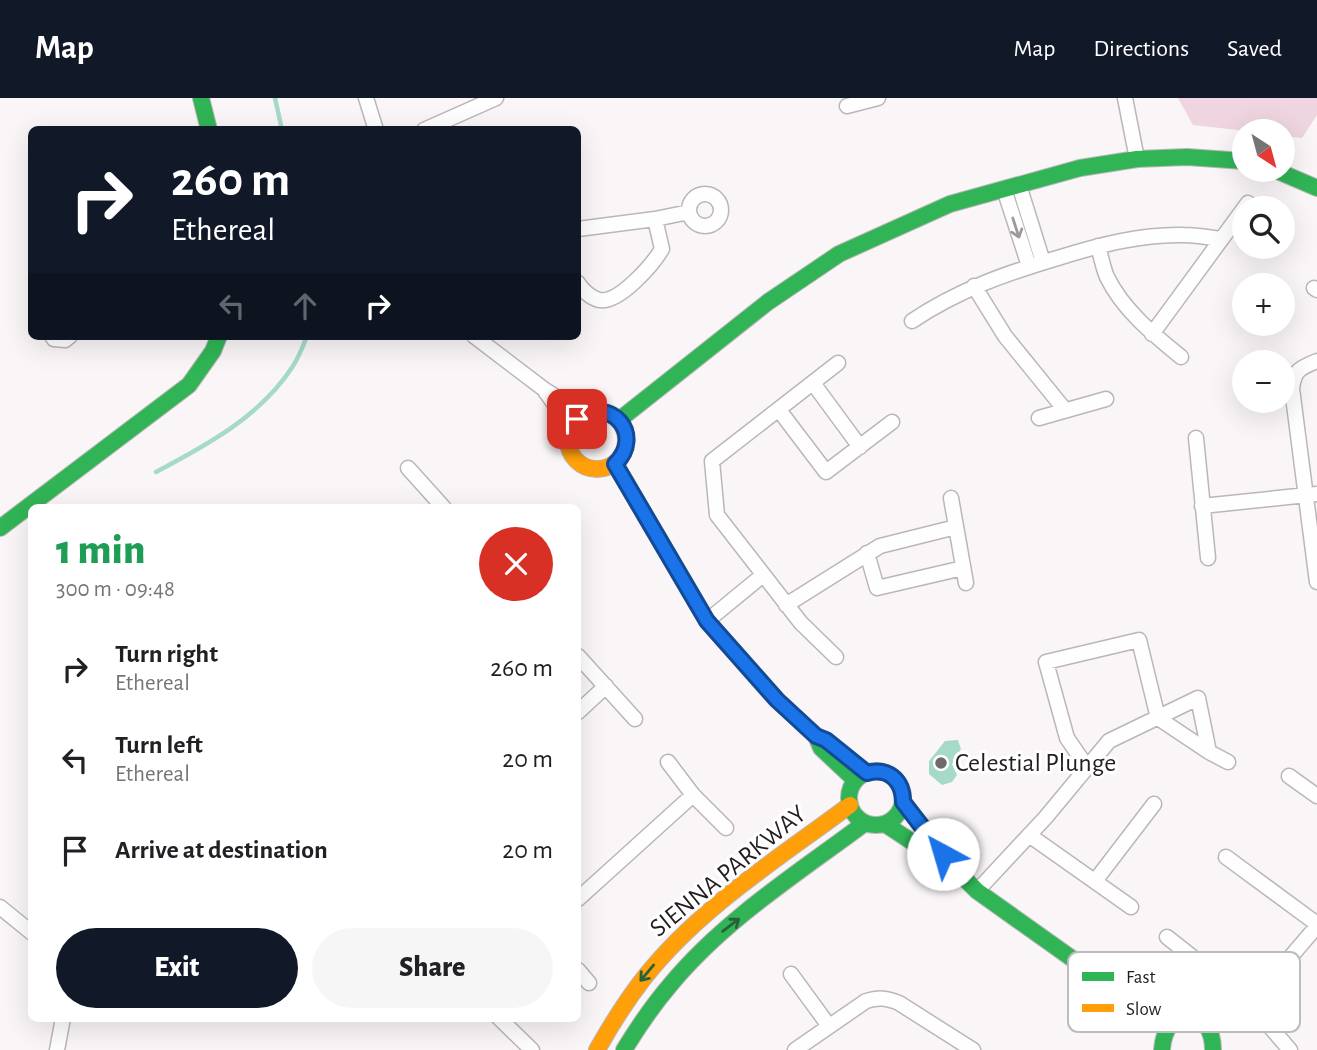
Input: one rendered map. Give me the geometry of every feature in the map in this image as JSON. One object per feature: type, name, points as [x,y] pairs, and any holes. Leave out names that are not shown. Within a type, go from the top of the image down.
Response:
[{"type":"street","points":[[201,98],[208,126]]},
{"type":"street","points":[[366,98],[375,126]]},
{"type":"street","points":[[434,126],[496,98]]},
{"type":"street","points":[[847,106],[878,98]]},
{"type":"street","points":[[1125,98],[1137,159]]},
{"type":"street","points":[[619,419],[768,302],[839,254],[950,204],[1080,168],[1137,159],[1187,157],[1232,160]]},
{"type":"street","points":[[1295,179],[1317,188]]},
{"type":"street","points":[[1011,187],[1036,264]]},
{"type":"street","points":[[581,229],[689,212]]},
{"type":"street","points":[[581,288],[600,300],[613,299],[652,266],[662,249],[655,219]]},
{"type":"street","points":[[1152,334],[1232,224]]},
{"type":"street","points":[[912,321],[940,302],[974,286],[1098,246],[1146,237],[1184,235],[1220,239]]},
{"type":"street","points":[[1098,246],[1107,277],[1129,308],[1152,334],[1181,357]]},
{"type":"street","points":[[974,286],[1005,336],[1065,410]]},
{"type":"street","points":[[32,504],[189,385],[213,351],[217,340]]},
{"type":"street","points":[[479,340],[544,390],[584,414]]},
{"type":"street","points":[[1317,361],[1298,368],[1293,375],[1292,389],[1311,495],[1317,582]]},
{"type":"street","points":[[836,657],[801,624],[717,515],[712,461],[838,363]]},
{"type":"street","points":[[813,383],[860,447]]},
{"type":"street","points":[[544,390],[571,427]]},
{"type":"street","points":[[1039,418],[1106,399]]},
{"type":"street","points":[[779,410],[827,472],[892,422]]},
{"type":"street","points":[[603,411],[619,419],[627,434],[627,443],[621,458],[615,464],[598,470],[581,465],[570,452],[568,443],[571,427],[584,414],[603,411]]},
{"type":"street","points":[[1196,438],[1208,558]]},
{"type":"street","points":[[615,464],[707,621],[777,700],[816,736],[826,740],[861,776]]},
{"type":"street","points":[[408,468],[439,504]]},
{"type":"street","points":[[1202,506],[1311,495]]},
{"type":"street","points":[[951,498],[966,583]]},
{"type":"street","points":[[0,528],[28,507]]},
{"type":"street","points":[[786,605],[880,546],[956,527]]},
{"type":"street","points":[[867,553],[877,588],[963,568]]},
{"type":"street","points":[[707,621],[763,575]]},
{"type":"street","points":[[1087,766],[1067,738],[1046,662],[1139,640],[1158,718],[1228,762]]},
{"type":"street","points":[[581,659],[635,719]]},
{"type":"street","points":[[581,709],[606,686]]},
{"type":"street","points":[[977,891],[1029,835],[1108,741],[1198,698],[1209,752]]},
{"type":"street","points":[[668,762],[726,828]]},
{"type":"street","points":[[885,824],[897,816],[903,802],[903,793],[893,776],[882,771],[861,776],[849,792],[850,805],[858,819],[865,823],[885,824],[957,871]]},
{"type":"street","points":[[1289,776],[1317,796]]},
{"type":"street","points":[[581,896],[694,794]]},
{"type":"street","points":[[903,802],[957,871],[977,891],[1068,956]]},
{"type":"street","points":[[1095,881],[1154,804]]},
{"type":"street","name":"SIENNA PARKWAY","points":[[597,1050],[620,1007],[648,971],[688,929],[850,805]]},
{"type":"street","name":"SIENNA PARKWAY","points":[[624,1050],[637,1026],[669,983],[719,934],[865,823]]},
{"type":"street","points":[[1029,835],[1131,907]]},
{"type":"street","points":[[1226,857],[1317,925],[1294,952]]},
{"type":"street","points":[[0,907],[28,930]]},
{"type":"street","points":[[1167,937],[1186,952]]},
{"type":"street","points":[[581,974],[589,983]]},
{"type":"street","points":[[791,974],[829,1026]]},
{"type":"street","points":[[795,1050],[866,1001],[878,997],[889,999],[972,1050]]},
{"type":"street","points":[[57,1050],[62,1022]]},
{"type":"street","points":[[503,1022],[532,1050]]},
{"type":"street","points":[[1162,1050],[1161,1041],[1165,1032]]},
{"type":"street","points":[[1212,1032],[1213,1050]]},
{"type":"street","points":[[1275,1032],[1290,1050]]},
{"type":"shaded area","points":[[1178,98],[1317,98],[1317,115],[1302,138],[1295,137],[1295,119],[1232,119],[1232,129],[1193,125]]},
{"type":"shaded area","name":"Celestial Plunge","points":[[958,740],[961,749],[952,764],[957,775],[952,782],[942,785],[929,774],[929,761],[945,741]]},
{"type":"waterway","points":[[275,98],[281,126]]},
{"type":"waterway","points":[[156,472],[232,428],[265,400],[293,366],[305,340]]},
{"type":"traffic: fast","points":[[201,98],[208,126]]},
{"type":"traffic: fast","points":[[619,420],[768,302],[839,254],[950,204],[1080,168],[1137,159],[1187,157],[1232,160]]},
{"type":"traffic: fast","points":[[1295,179],[1317,188]]},
{"type":"traffic: fast","points":[[32,504],[189,385],[213,351],[217,340]]},
{"type":"traffic: fast","points":[[615,464],[707,621],[777,700],[816,736],[821,748],[855,780]]},
{"type":"traffic: fast","points":[[0,528],[28,507]]},
{"type":"traffic: fast","points":[[881,771],[891,775],[899,783],[903,798],[899,813],[891,821],[871,825],[861,821],[853,813],[849,793],[853,783],[861,775],[881,771]]},
{"type":"traffic: fast","points":[[903,802],[957,871],[977,891],[1068,956]]},
{"type":"traffic: fast","points":[[624,1050],[664,992],[714,939],[763,898],[865,823]]},
{"type":"traffic: fast","points":[[885,824],[941,861]]},
{"type":"traffic: fast","points":[[1162,1050],[1167,1032]]},
{"type":"traffic: fast","points":[[1209,1032],[1213,1050]]},
{"type":"traffic: slow","points":[[591,411],[603,411],[613,415],[622,424],[626,440],[626,446],[618,461],[603,469],[591,469],[581,465],[572,456],[568,446],[568,434],[572,424],[581,415],[591,411]]},
{"type":"traffic: slow","points":[[597,1050],[644,978],[689,929],[741,885],[850,805]]},
{"type":"place","name":"Celestial Plunge","points":[[941,763]]},
{"type":"route","points":[[577,419],[593,411],[603,411],[619,419],[627,434],[627,443],[621,458],[615,464],[707,621],[777,700],[816,736],[826,740],[867,773],[882,771],[897,780],[903,793],[903,802],[943,854]]}]
